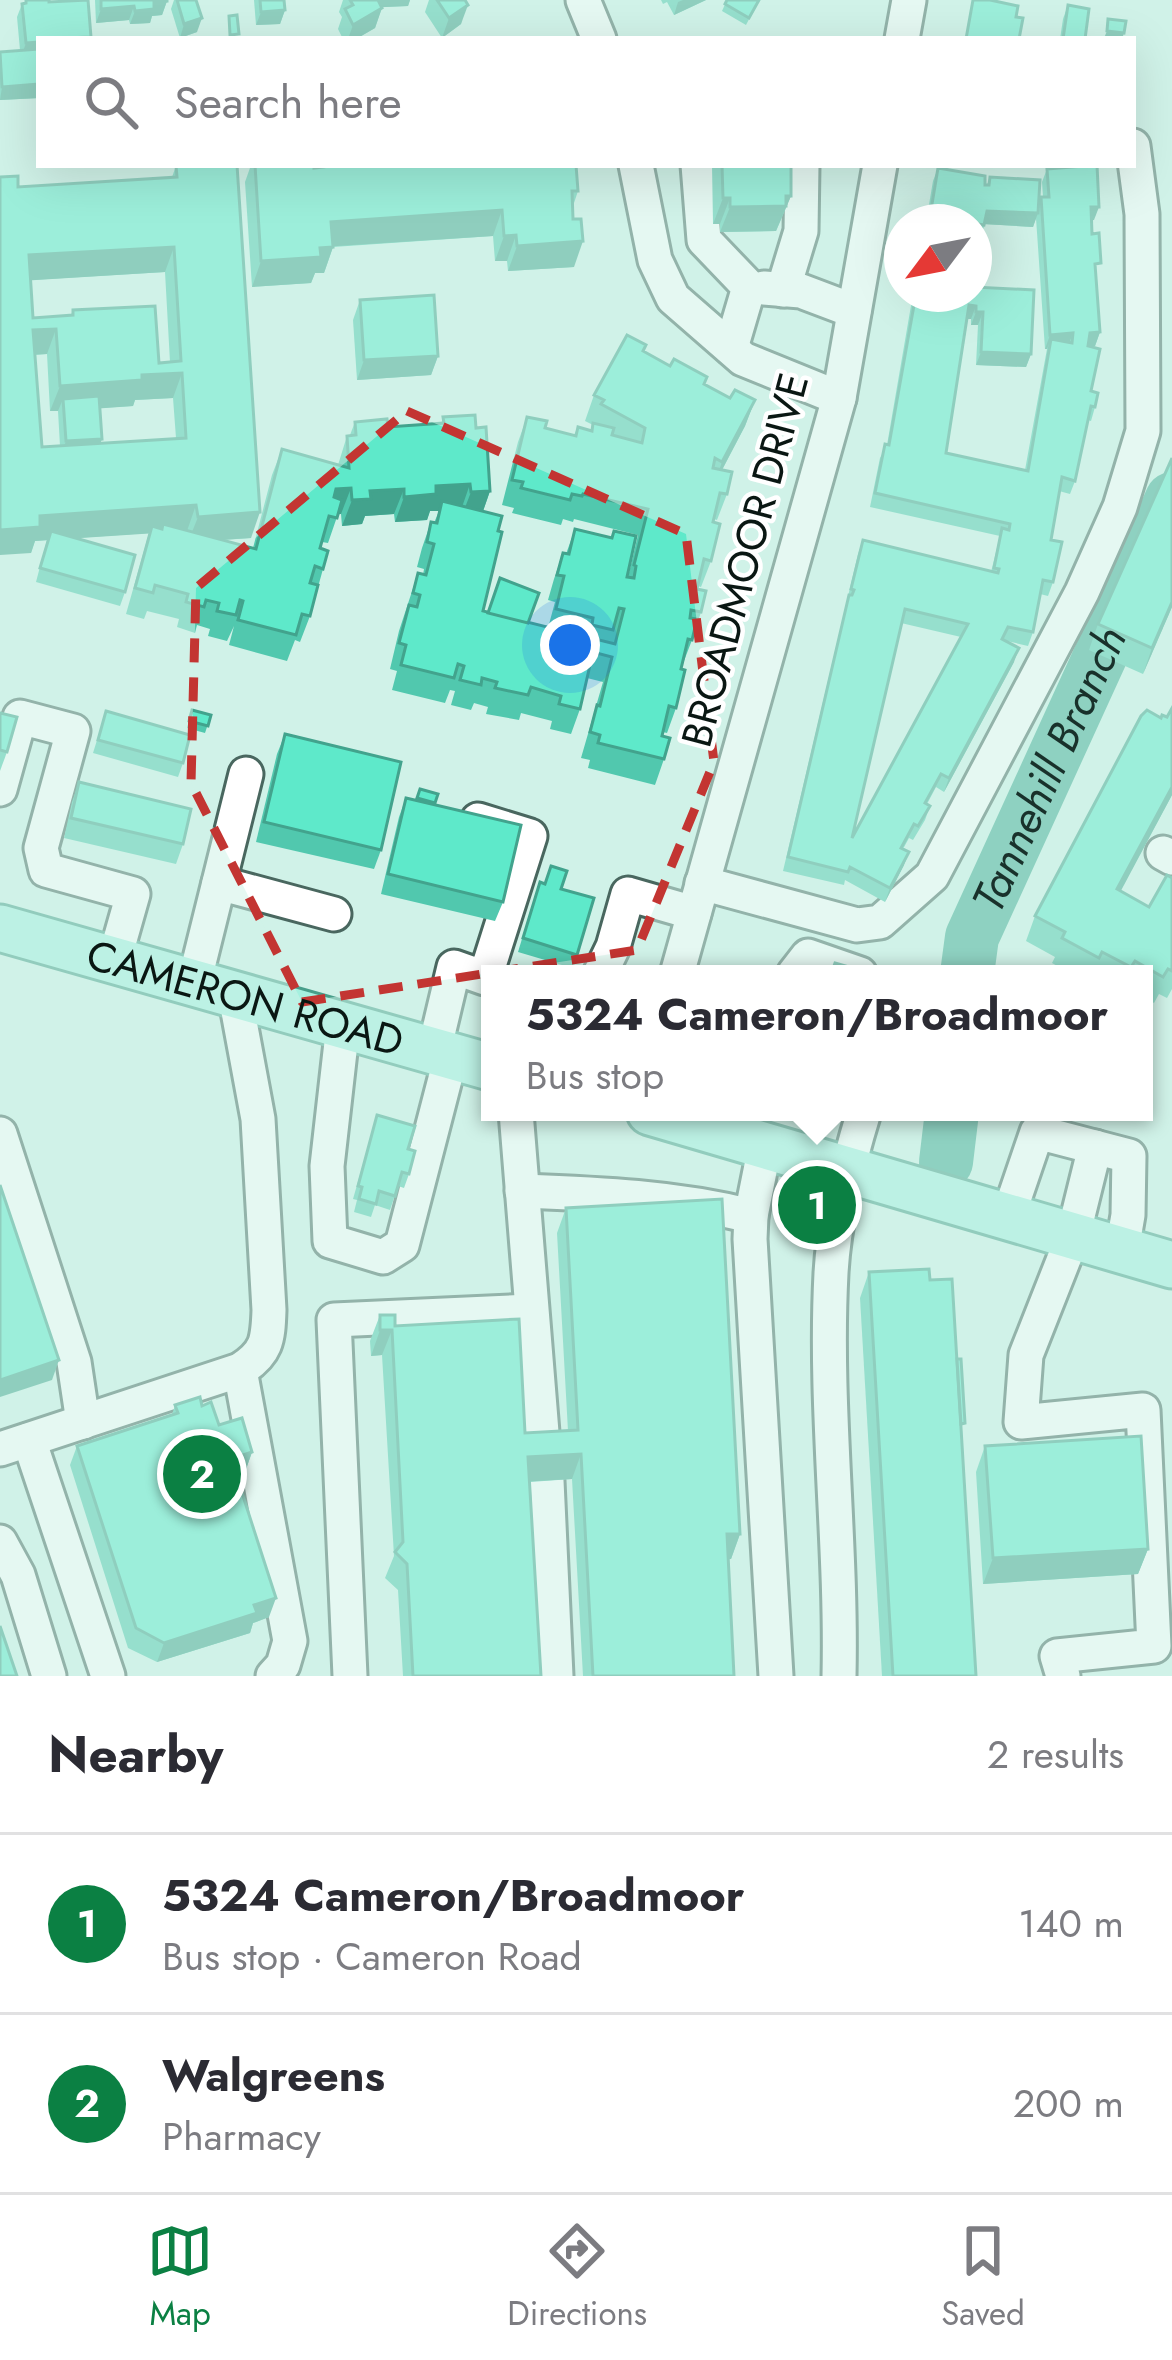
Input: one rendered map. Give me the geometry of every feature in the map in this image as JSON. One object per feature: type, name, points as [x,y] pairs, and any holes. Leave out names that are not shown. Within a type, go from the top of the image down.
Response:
[{"type":"main road","name":"CAMERON ROAD","points":[[0,928],[458,1058]]},
{"type":"main road","points":[[720,1122],[765,1146],[1172,1265]]},
{"type":"street","points":[[583,0],[598,36]]},
{"type":"street","points":[[903,36],[909,0]]},
{"type":"street","points":[[637,168],[655,260],[674,298],[743,358],[839,398]]},
{"type":"street","points":[[698,168],[704,240],[766,288],[802,291],[854,311]]},
{"type":"street","points":[[731,348],[801,231],[802,168]]},
{"type":"street","name":"BROADMOOR DRIVE","points":[[679,965],[839,398],[879,168]]},
{"type":"street","points":[[604,965],[628,895],[698,898],[856,925],[880,922],[932,876],[1082,592],[1120,507],[1143,430],[1142,214],[1136,168]]},
{"type":"street","points":[[0,790],[20,717],[73,730],[41,848],[46,870],[133,894],[114,961]]},
{"type":"street","points":[[108,1676],[15,1444],[240,1370],[256,1360],[268,1339],[259,1119],[215,989],[219,883],[246,774]]},
{"type":"street","points":[[452,812],[530,836],[488,965]]},
{"type":"street","points":[[219,883],[334,914]]},
{"type":"street","points":[[801,965],[808,956],[834,965]]},
{"type":"street","points":[[343,1025],[327,1166],[331,1241],[383,1257],[402,1245],[458,1058],[454,967],[481,977]]},
{"type":"street","points":[[517,1121],[545,1469],[556,1676]]},
{"type":"street","points":[[839,1676],[830,1438],[831,1270],[847,1169],[861,1121]]},
{"type":"street","points":[[1008,1217],[1037,1132],[1129,1156],[1129,1214],[1122,1250]]},
{"type":"street","points":[[0,1134],[74,1362],[82,1422]]},
{"type":"street","points":[[765,1146],[750,1239],[776,1676]]},
{"type":"street","points":[[1063,1676],[1057,1656],[1154,1646],[1143,1410],[1021,1422],[1026,1355],[1073,1236],[1095,1147]]},
{"type":"street","points":[[522,1191],[641,1196],[702,1203],[751,1216]]},
{"type":"street","points":[[350,1676],[334,1320],[531,1311]]},
{"type":"street","points":[[240,1370],[290,1641],[283,1665],[273,1676]]},
{"type":"street","points":[[204,1382],[290,1641]]},
{"type":"street","points":[[0,1543],[18,1575],[49,1676]]},
{"type":"highlighted area","points":[[407,411],[686,534],[714,762],[637,950],[302,1002],[191,783],[196,588]]},
{"type":"building","points":[[88,0],[91,36],[36,36],[36,42],[26,43],[22,4]]},
{"type":"building","points":[[101,0],[167,1],[154,2],[154,9],[135,11],[134,6],[101,9]]},
{"type":"building","points":[[177,0],[196,0],[202,18],[184,24]]},
{"type":"building","points":[[260,0],[284,0],[285,10],[261,12]]},
{"type":"building","points":[[350,0],[378,0],[382,8],[353,25],[345,9],[353,5]]},
{"type":"building","points":[[437,0],[465,0],[468,5],[449,18]]},
{"type":"building","points":[[727,0],[759,0],[749,18],[725,4]]},
{"type":"building","points":[[973,0],[1018,6],[1016,17],[1023,18],[1020,36],[967,36]]},
{"type":"building","points":[[1068,5],[1089,9],[1085,36],[1063,36]]},
{"type":"building","points":[[237,15],[239,34],[230,35],[229,16]]},
{"type":"building","points":[[1108,19],[1126,21],[1124,33],[1107,31]]},
{"type":"building","points":[[36,49],[36,84],[2,87],[0,52]]},
{"type":"building","points":[[176,168],[237,168],[260,512],[198,517],[196,505],[40,516],[40,527],[0,530],[0,177],[18,176],[18,187],[177,177]],"holes":[[[174,247],[181,361],[159,363],[155,306],[73,310],[73,315],[33,318],[29,255]],[[56,329],[60,386],[182,373],[186,438],[42,447],[33,330]]]},
{"type":"building","points":[[255,168],[576,168],[573,219],[581,219],[583,241],[517,246],[516,235],[504,236],[502,210],[331,222],[333,247],[320,248],[321,257],[261,261]]},
{"type":"building","points":[[722,168],[791,168],[791,196],[786,196],[786,206],[730,207],[730,198],[723,198]]},
{"type":"building","points":[[938,168],[985,176],[985,185],[990,177],[1040,180],[1038,213],[992,211],[992,204],[932,204]]},
{"type":"building","points":[[1097,168],[1099,207],[1091,207],[1092,234],[1099,233],[1101,263],[1095,264],[1100,332],[1090,333],[1088,346],[1100,349],[1091,391],[1098,393],[1095,407],[1091,406],[1075,481],[1062,477],[1051,540],[1062,542],[1053,582],[1043,580],[1033,632],[1008,627],[1002,639],[1019,648],[949,778],[941,774],[925,803],[930,806],[901,848],[909,852],[890,888],[850,867],[848,872],[788,857],[863,540],[998,573],[994,568],[1002,528],[1009,530],[1010,524],[875,493],[885,444],[889,445],[913,312],[968,312],[946,453],[1028,471],[1051,339],[1072,343],[1073,333],[1050,335],[1041,197],[1049,197],[1047,169]],"holes":[[[905,609],[968,624],[852,838]]]},
{"type":"building","points":[[992,288],[1034,290],[1031,354],[981,352],[983,312],[992,312]]},
{"type":"building","points":[[434,295],[438,356],[364,360],[360,300]]},
{"type":"building","points":[[627,335],[646,345],[643,351],[670,366],[674,359],[707,377],[704,384],[730,398],[735,390],[755,400],[722,462],[715,458],[713,468],[732,472],[727,494],[720,493],[713,522],[720,524],[711,561],[704,559],[697,589],[706,591],[701,612],[691,610],[690,618],[697,619],[692,640],[688,639],[676,708],[669,706],[662,736],[670,738],[664,759],[598,743],[600,735],[590,732],[612,657],[593,652],[580,709],[559,704],[561,696],[531,687],[528,695],[495,688],[497,682],[482,678],[481,685],[460,680],[464,666],[458,664],[454,678],[401,665],[406,645],[399,643],[409,605],[417,607],[420,595],[413,593],[418,573],[426,575],[434,544],[427,542],[431,522],[437,523],[442,501],[502,516],[483,611],[615,644],[624,609],[619,608],[613,630],[592,625],[593,618],[556,609],[564,576],[557,575],[575,529],[612,538],[614,531],[636,536],[627,577],[634,578],[648,509],[583,494],[572,494],[570,500],[521,488],[523,482],[512,480],[527,417],[547,421],[545,428],[576,436],[578,427],[592,431],[593,423],[614,428],[612,435],[642,443],[645,428],[601,404],[604,400],[594,395]]},
{"type":"building","points":[[99,396],[102,439],[66,441],[63,399]]},
{"type":"building","points":[[475,415],[476,428],[486,427],[490,491],[471,492],[470,484],[436,486],[436,494],[404,497],[404,489],[370,491],[371,499],[352,500],[351,488],[336,489],[334,497],[342,500],[337,518],[329,516],[320,548],[328,551],[323,569],[315,566],[310,583],[318,585],[310,616],[302,614],[296,635],[238,620],[240,600],[236,615],[217,611],[219,603],[206,600],[204,607],[186,602],[188,594],[155,585],[153,593],[135,588],[152,526],[162,529],[163,524],[256,549],[282,449],[349,468],[347,436],[356,435],[355,422],[387,419],[388,427],[444,423],[443,417]]},
{"type":"building","points":[[1172,458],[1172,602],[1152,648],[1098,624]]},
{"type":"building","points":[[51,531],[135,555],[125,592],[40,568]]},
{"type":"building","points":[[500,578],[539,593],[528,623],[488,613]]},
{"type":"building","points":[[1172,708],[1172,787],[1117,889],[1149,907],[1167,875],[1172,878],[1172,971],[1168,969],[1163,977],[1153,971],[1153,965],[1135,961],[1127,965],[1102,952],[1099,958],[1035,916],[1141,716],[1147,710],[1167,717]]},
{"type":"building","points":[[192,710],[211,715],[208,726],[189,721]]},
{"type":"building","points":[[106,711],[190,735],[183,763],[98,740]]},
{"type":"building","points":[[0,713],[17,717],[7,752],[0,750]]},
{"type":"building","points":[[285,734],[401,762],[381,850],[264,822]]},
{"type":"building","points":[[79,782],[191,809],[183,844],[71,818]]},
{"type":"building","points":[[420,789],[438,794],[435,803],[417,798]]},
{"type":"building","points":[[406,798],[521,825],[503,902],[388,874]]},
{"type":"building","points":[[551,866],[567,871],[561,889],[594,898],[577,955],[523,938],[540,882],[545,884]]},
{"type":"building","points":[[377,1115],[415,1126],[408,1149],[415,1151],[409,1174],[402,1172],[395,1196],[379,1191],[376,1204],[359,1199],[362,1187],[358,1186]]},
{"type":"building","points":[[0,1185],[59,1360],[0,1380]]},
{"type":"building","points":[[722,1199],[740,1534],[727,1534],[734,1676],[593,1676],[581,1454],[528,1457],[541,1676],[413,1676],[407,1564],[395,1552],[403,1542],[392,1330],[380,1330],[380,1315],[395,1315],[395,1326],[519,1319],[525,1433],[578,1430],[566,1208]]},
{"type":"building","points":[[929,1269],[930,1280],[952,1279],[976,1676],[893,1676],[869,1272]]},
{"type":"building","points":[[957,1359],[961,1359],[965,1423],[961,1424]]},
{"type":"building","points":[[200,1397],[202,1406],[211,1402],[219,1425],[242,1418],[252,1452],[231,1459],[276,1598],[254,1605],[257,1613],[164,1643],[136,1628],[77,1446],[178,1413],[175,1405]]},
{"type":"building","points":[[1141,1436],[1148,1549],[993,1558],[985,1446]]},
{"type":"building","points":[[0,1626],[17,1676],[0,1676]]},
{"type":"waterway","name":"Tannehill Branch","points":[[968,965],[972,937],[1172,499]]},
{"type":"waterway","name":"Tannehill Branch","points":[[946,1162],[951,1121]]},
{"type":"place","name":"5324 Cameron/Broadmoor","points":[[817,1205]]},
{"type":"place","name":"Walgreens","points":[[202,1474]]}]
